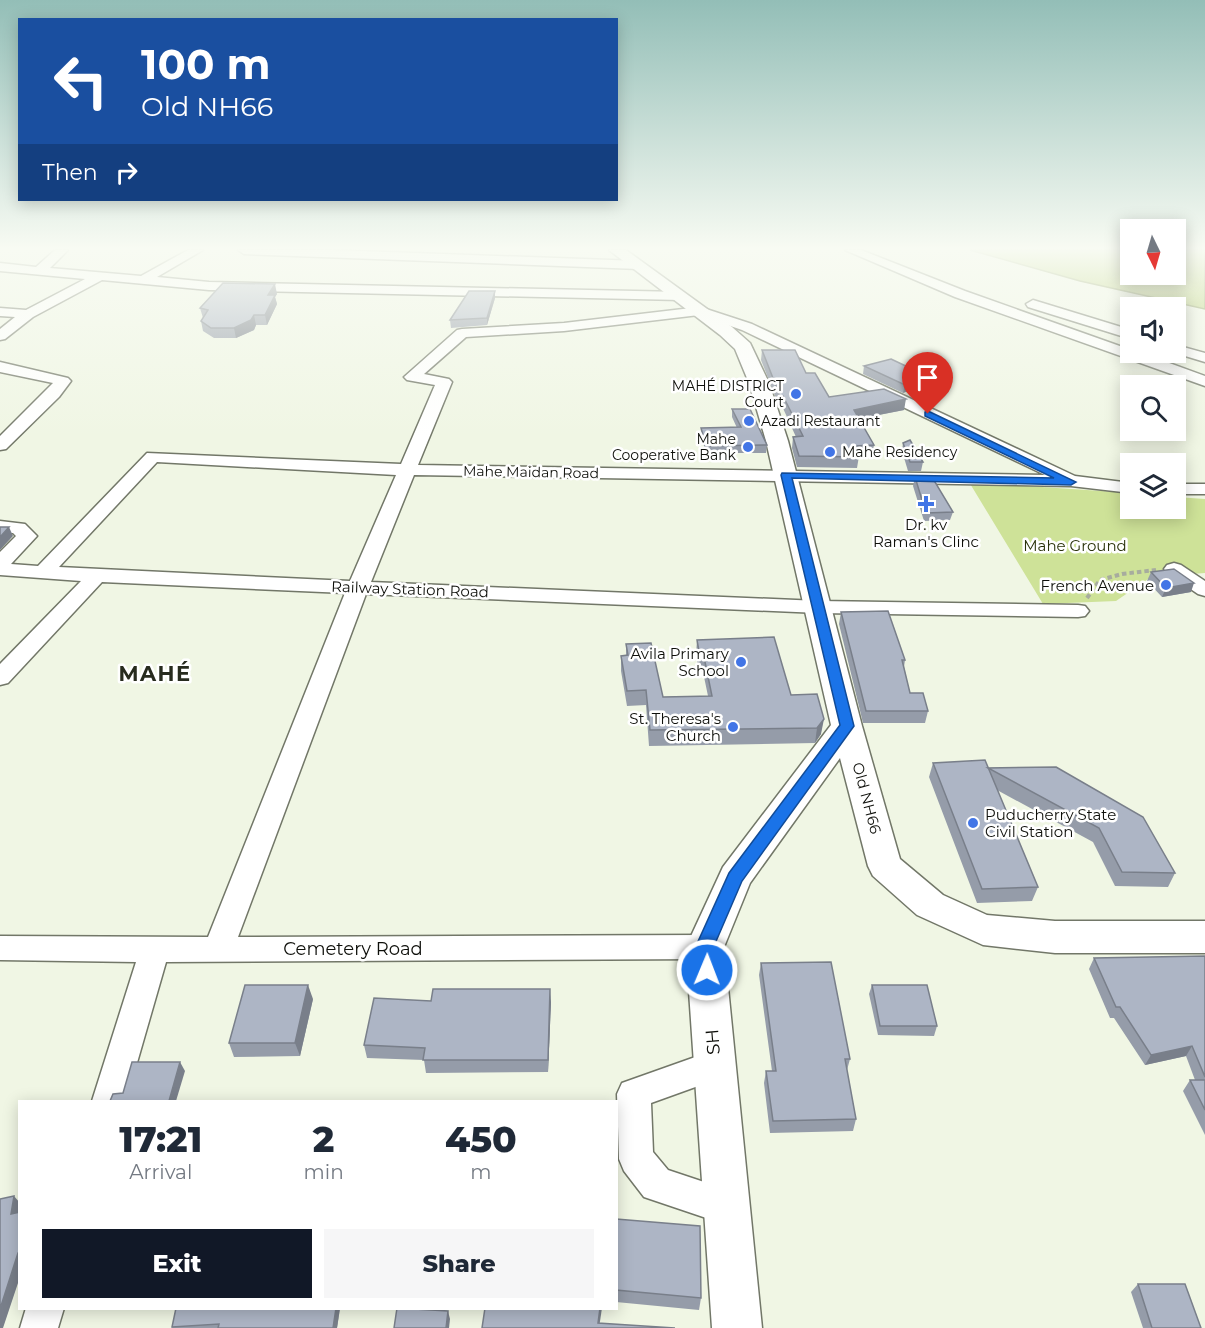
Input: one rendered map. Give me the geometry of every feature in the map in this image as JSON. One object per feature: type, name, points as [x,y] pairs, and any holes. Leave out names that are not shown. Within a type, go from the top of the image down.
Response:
[{"type":"main road","name":"Old NH66","points":[[701,312],[726,331],[742,348],[759,383],[786,475],[847,726],[885,866],[930,905],[983,930],[1055,937],[1205,937]]},
{"type":"main road","name":"SH","points":[[737,1328],[705,946],[735,877],[847,726]]},
{"type":"street","points":[[0,312],[28,314]]},
{"type":"street","points":[[0,336],[32,312]]},
{"type":"street","points":[[218,950],[358,587],[405,470],[444,382],[412,376],[462,333],[564,327],[692,312]]},
{"type":"street","name":"Mahe Maidan Road","points":[[703,312],[747,327],[1071,482]]},
{"type":"street","points":[[1011,312],[1205,381]]},
{"type":"street","points":[[1059,312],[1120,331]]},
{"type":"street","points":[[1186,352],[1205,358]]},
{"type":"street","points":[[0,367],[63,381],[53,394],[0,445]]},
{"type":"street","name":"Mahe Maidan Road","points":[[42,573],[153,457],[405,470],[786,475],[1071,482],[1120,487]]},
{"type":"street","points":[[1186,489],[1205,489]]},
{"type":"street","points":[[0,527],[18,528],[27,536],[0,563]]},
{"type":"street","name":"Railway Station Road","points":[[0,569],[97,576],[819,607],[1078,611]]},
{"type":"street","points":[[1174,569],[1205,590]]},
{"type":"street","points":[[0,678],[97,576]]},
{"type":"street","name":"Cemetery Road","points":[[0,948],[218,950],[705,946]]},
{"type":"street","points":[[109,1100],[155,950]]},
{"type":"street","points":[[715,1065],[634,1094],[636,1159],[657,1184],[727,1207]]},
{"type":"street","points":[[39,1328],[44,1310]]},
{"type":"path","points":[[1078,611],[1100,580],[1122,573],[1174,569]]},
{"type":"green space","name":"Mahe Ground","points":[[969,482],[1120,492],[1120,519],[1186,519],[1186,498],[1205,499],[1205,573],[1151,577],[1116,601],[1043,604]]},
{"type":"building","points":[[207,312],[267,312],[265,315],[254,315],[251,320],[234,328],[211,328],[201,321]]},
{"type":"building","points":[[455,312],[489,312],[487,318],[450,320]]},
{"type":"building","points":[[762,350],[795,350],[806,373],[815,373],[829,397],[884,389],[906,399],[854,410],[874,445],[856,446],[859,457],[799,456],[793,437],[803,436],[783,396],[780,396]]},
{"type":"building","points":[[891,359],[927,376],[905,385],[864,366]]},
{"type":"building","points":[[732,409],[750,409],[767,445],[706,446],[701,428],[741,427]]},
{"type":"building","points":[[910,440],[923,462],[910,462],[903,443]]},
{"type":"building","points":[[915,477],[932,477],[953,512],[926,513]]},
{"type":"building","points":[[0,527],[9,527],[0,537]]},
{"type":"building","points":[[1174,569],[1194,583],[1166,588],[1151,572]]},
{"type":"building","points":[[888,611],[905,660],[902,660],[910,693],[923,693],[928,711],[866,711],[841,612]]},
{"type":"building","points":[[774,637],[791,695],[817,694],[824,719],[817,728],[650,730],[646,690],[627,691],[621,656],[628,655],[626,644],[651,643],[663,697],[712,696],[704,657],[700,657],[697,640]]},
{"type":"building","name":"Puducherry State Civil Station","points":[[985,760],[1038,887],[982,889],[933,763]]},
{"type":"building","points":[[1056,767],[1143,817],[1175,873],[1122,872],[1099,828],[988,768]]},
{"type":"building","points":[[1205,956],[1205,1077],[1192,1046],[1151,1055],[1120,1007],[1116,1007],[1094,958]]},
{"type":"building","points":[[831,962],[850,1059],[845,1059],[856,1119],[773,1121],[766,1071],[776,1071],[761,963]]},
{"type":"building","points":[[245,985],[308,985],[295,1043],[229,1043]]},
{"type":"building","points":[[872,985],[927,985],[937,1026],[880,1026]]},
{"type":"building","points":[[433,989],[550,989],[548,1060],[423,1060],[425,1048],[364,1045],[374,998],[431,1001]]},
{"type":"building","points":[[132,1062],[180,1062],[169,1100],[110,1100],[113,1094],[123,1093]]},
{"type":"building","points":[[1190,1080],[1205,1080],[1205,1110]]},
{"type":"building","points":[[14,1196],[11,1214],[18,1212],[18,1253],[0,1309],[0,1199]]},
{"type":"building","points":[[618,1219],[700,1226],[701,1298],[618,1290]]},
{"type":"building","points":[[1138,1284],[1185,1284],[1201,1328],[1152,1328]]},
{"type":"building","points":[[176,1310],[336,1310],[333,1328],[218,1328],[219,1324],[172,1327]]},
{"type":"building","points":[[397,1310],[448,1311],[446,1328],[394,1328]]},
{"type":"building","points":[[485,1310],[600,1310],[598,1323],[675,1328],[482,1328]]},
{"type":"place","name":"MAHÉ DISTRICT Court","points":[[796,394]]},
{"type":"place","name":"Azadi Restaurant","points":[[749,421]]},
{"type":"place","name":"Mahe Cooperative Bank","points":[[748,447]]},
{"type":"place","name":"Mahe Residency","points":[[830,452]]},
{"type":"place","name":"Dr. kv Raman's Clinc","points":[[926,504]]},
{"type":"place","name":"French Avenue","points":[[1166,585]]},
{"type":"place","name":"Avila Primary School","points":[[741,662]]},
{"type":"place","name":"St. Theresa's Church","points":[[733,727]]},
{"type":"place","name":"Puducherry State Civil Station","points":[[973,823]]},
{"type":"district","name":"MAHÉ","points":[[155,673]]},
{"type":"route","points":[[707,970],[705,946],[735,877],[847,726],[786,475],[1071,482],[928,414]]}]
